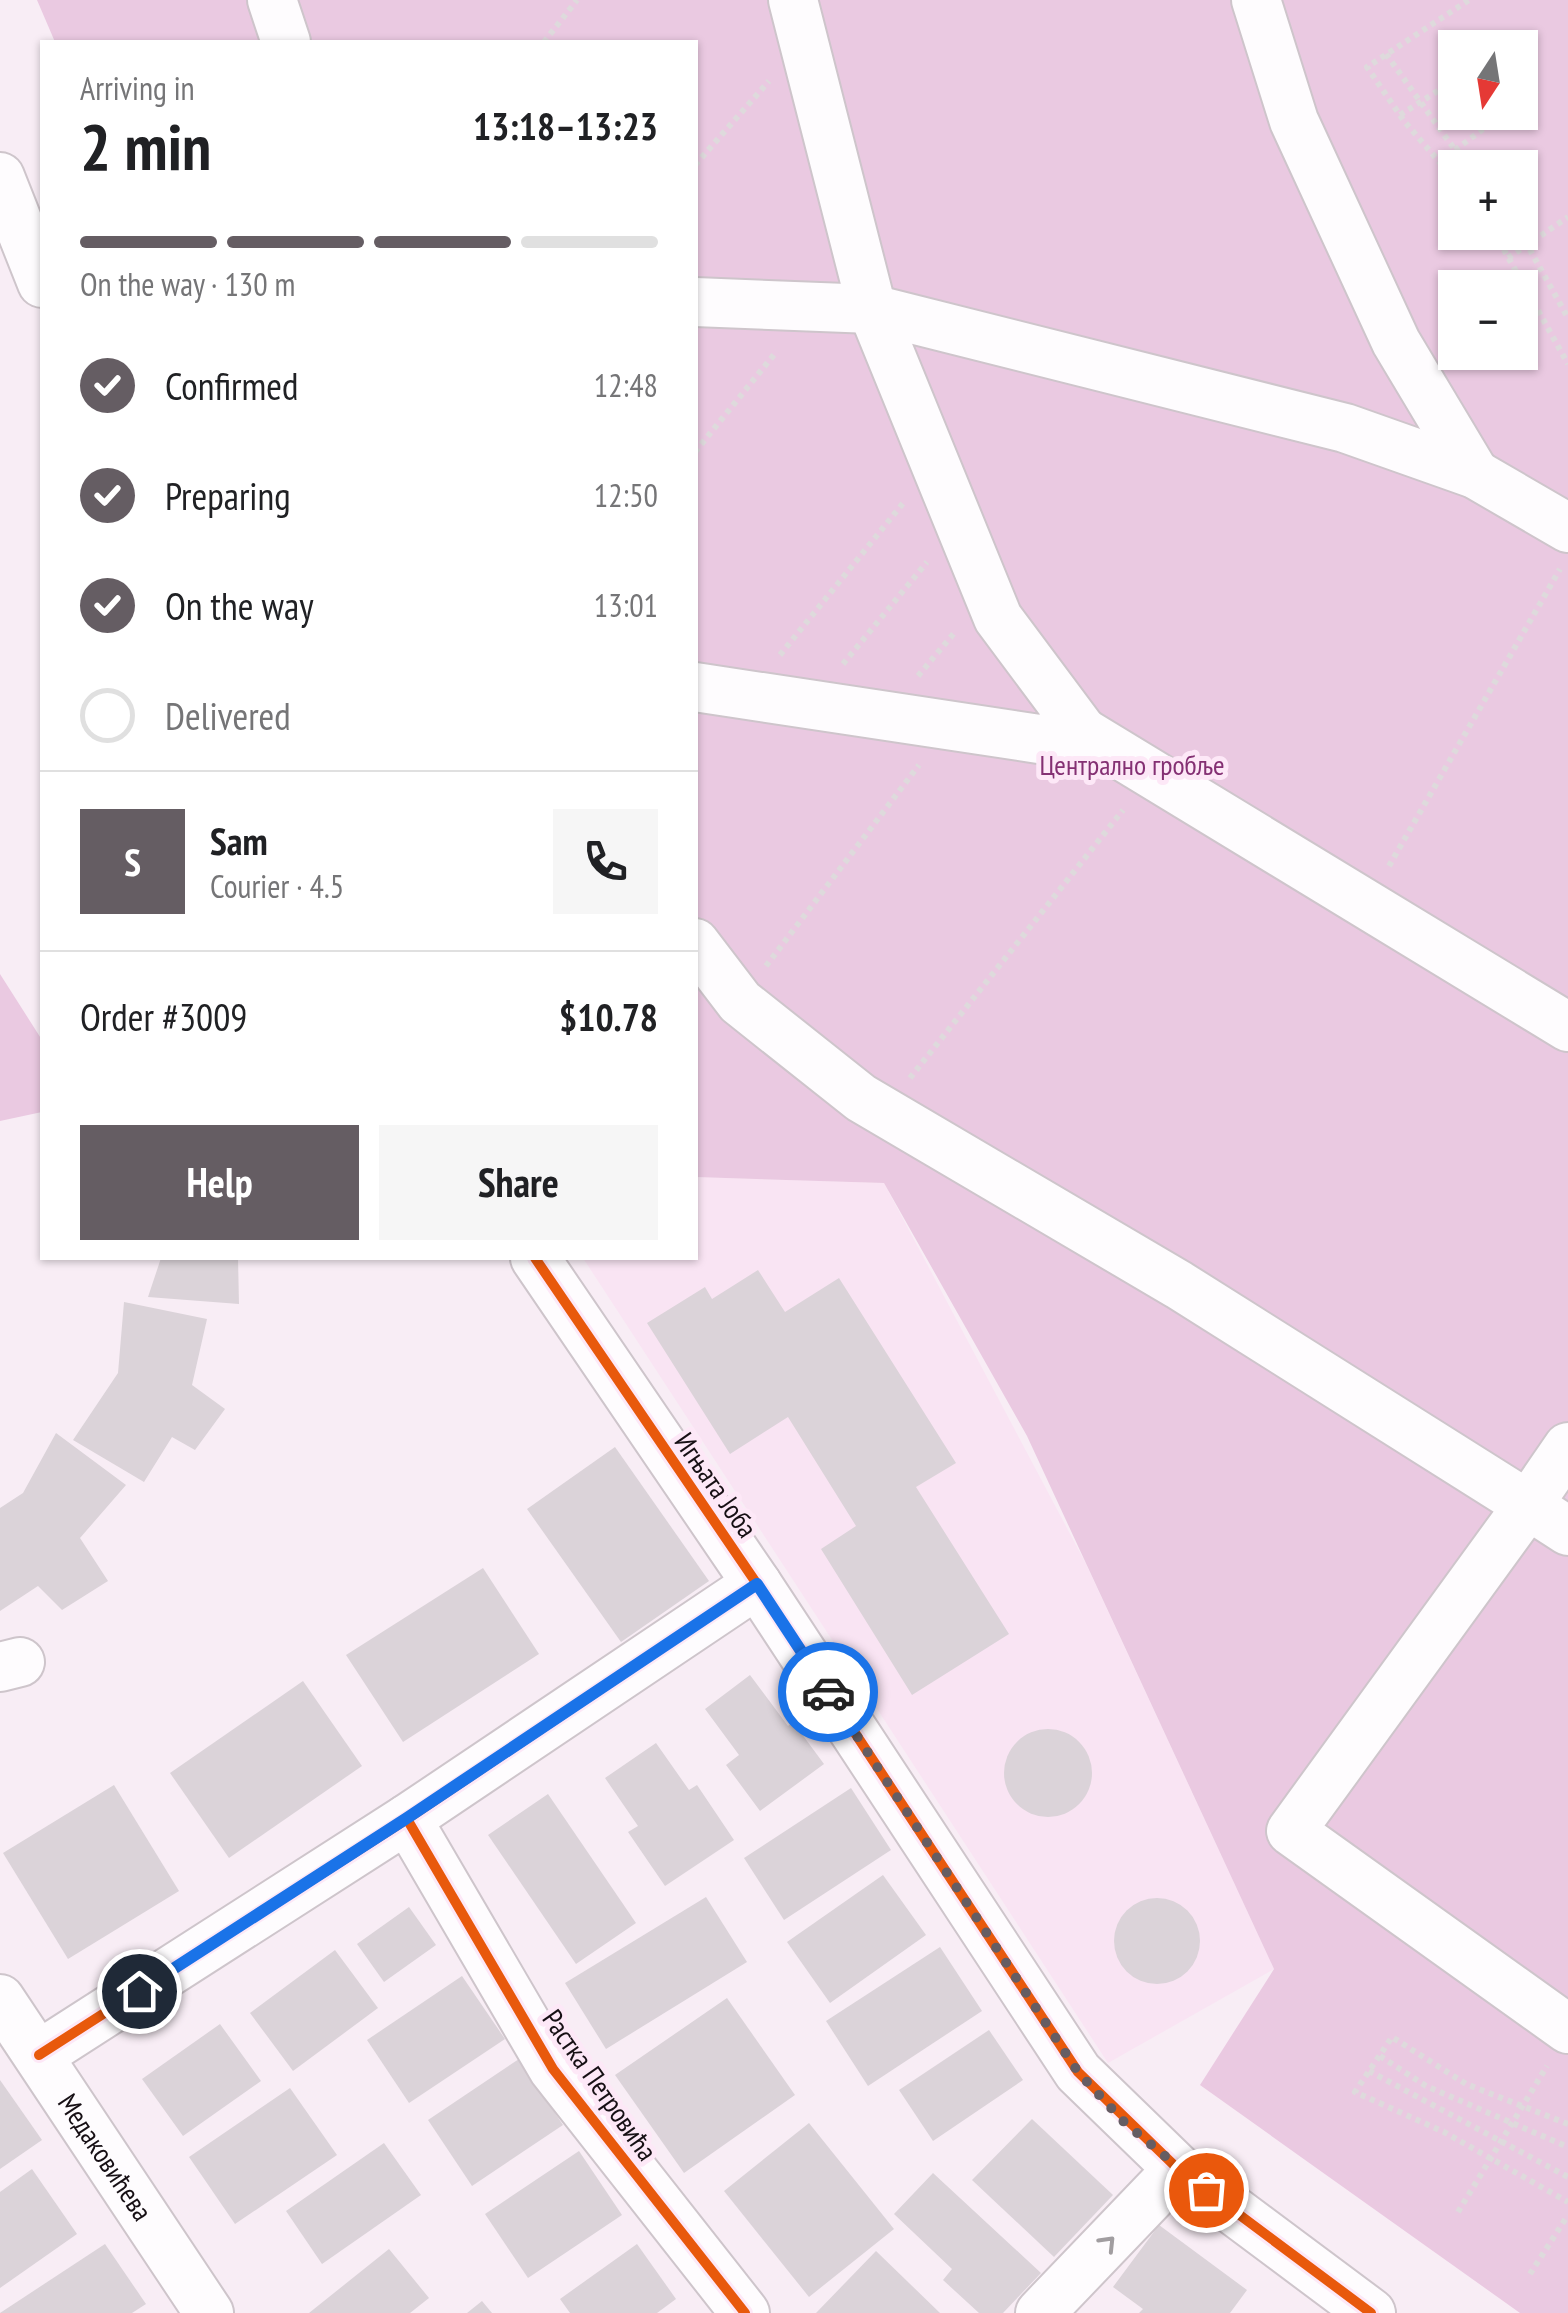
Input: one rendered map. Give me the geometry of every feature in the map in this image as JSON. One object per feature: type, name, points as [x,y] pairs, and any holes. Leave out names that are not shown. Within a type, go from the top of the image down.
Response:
[{"type":"street","points":[[272,0],[285,40]]},
{"type":"street","points":[[1256,0],[1294,121],[1396,342],[1474,474]]},
{"type":"street","points":[[798,21],[872,310],[998,618],[1083,732],[1568,1026]]},
{"type":"street","points":[[0,177],[40,278]]},
{"type":"street","points":[[698,302],[872,310],[1345,428],[1474,474],[1568,528]]},
{"type":"street","points":[[698,686],[1039,739],[1083,732]]},
{"type":"street","points":[[698,947],[740,1002],[884,1111],[1179,1285],[1568,1530]]},
{"type":"street","name":"Игњата Јоба","points":[[536,1260],[757,1584],[1078,2072],[1178,2169],[1372,2313]]},
{"type":"street","points":[[1559,2045],[1291,1831],[1568,1447]]},
{"type":"street","points":[[39,2054],[407,1818],[757,1584]]},
{"type":"street","name":"Растка Петровића","points":[[407,1818],[553,2069],[744,2313]]},
{"type":"street","name":"Медаковићева","points":[[0,1999],[209,2313]]},
{"type":"street","points":[[1040,2313],[1178,2169]]},
{"type":"path","points":[[546,40],[577,0]]},
{"type":"path","points":[[1438,161],[1367,67],[1469,0]]},
{"type":"path","points":[[698,161],[798,21]]},
{"type":"path","points":[[1386,54],[1454,150],[1481,130]]},
{"type":"path","points":[[1400,115],[1438,91]]},
{"type":"path","points":[[1538,238],[1568,217]]},
{"type":"path","points":[[1504,250],[1568,364]]},
{"type":"path","points":[[1508,258],[1520,250]]},
{"type":"path","points":[[1534,250],[1568,318]]},
{"type":"path","points":[[698,448],[812,307]]},
{"type":"path","points":[[749,694],[937,462]]},
{"type":"path","points":[[810,702],[960,522]]},
{"type":"path","points":[[1367,904],[1568,555]]},
{"type":"path","points":[[886,714],[988,592]]},
{"type":"path","points":[[740,1002],[950,724]]},
{"type":"path","points":[[884,1111],[1152,774]]},
{"type":"path","points":[[1568,2124],[1466,2084],[1392,2037],[1355,2092],[1492,2158],[1568,2202]]},
{"type":"path","points":[[1458,2212],[1559,2045]]},
{"type":"path","points":[[1380,2056],[1426,2086],[1568,2147]]},
{"type":"path","points":[[1369,2071],[1568,2178]]},
{"type":"path","points":[[1530,2274],[1568,2215]]},
{"type":"shaded area","points":[[698,1177],[884,1183],[1086,1564],[1274,1969],[1108,2063],[584,1260],[698,1260]]},
{"type":"green space","name":"Централно гробље","points":[[37,0],[1568,0],[1568,2313],[1520,2313],[1200,2085],[1274,1969],[1027,1436],[884,1183],[698,1177],[698,40],[54,40]]},
{"type":"green space","points":[[0,974],[40,1037],[40,1112],[0,1121]]},
{"type":"building","points":[[160,1260],[238,1260],[239,1304],[148,1297]]},
{"type":"building","points":[[758,1270],[785,1312],[839,1278],[956,1463],[916,1487],[1009,1634],[912,1695],[821,1549],[856,1526],[788,1417],[730,1454],[647,1323],[705,1287],[712,1299]]},
{"type":"building","points":[[124,1302],[207,1319],[192,1385],[225,1409],[195,1450],[172,1437],[144,1482],[73,1440],[118,1373]]},
{"type":"building","points":[[56,1433],[126,1485],[80,1538],[108,1581],[62,1610],[38,1586],[0,1611],[0,1508],[23,1493]]},
{"type":"building","points":[[615,1447],[709,1581],[621,1642],[527,1509]]},
{"type":"building","points":[[483,1568],[539,1654],[403,1742],[346,1655]]},
{"type":"building","points":[[750,1675],[788,1726],[793,1722],[824,1764],[760,1811],[726,1765],[739,1755],[705,1709]]},
{"type":"building","points":[[303,1681],[362,1766],[229,1858],[170,1773]]},
{"type":"building","points":[[1048,1729],[1079,1742],[1092,1773],[1079,1804],[1048,1817],[1017,1804],[1004,1773],[1017,1742]]},
{"type":"building","points":[[656,1743],[689,1790],[697,1785],[734,1840],[665,1886],[628,1832],[638,1826],[605,1778]]},
{"type":"building","points":[[114,1785],[179,1891],[68,1959],[3,1853]]},
{"type":"building","points":[[851,1788],[891,1850],[784,1920],[744,1858]]},
{"type":"building","points":[[548,1794],[636,1923],[576,1964],[488,1835]]},
{"type":"building","points":[[883,1875],[926,1935],[830,2003],[787,1942]]},
{"type":"building","points":[[706,1897],[747,1962],[606,2049],[565,1983]]},
{"type":"building","points":[[1149,1898],[1165,1898],[1188,1910],[1197,1924],[1197,1958],[1188,1972],[1165,1984],[1149,1984],[1133,1977],[1121,1965],[1114,1949],[1114,1933],[1121,1917],[1133,1905]]},
{"type":"building","points":[[409,1907],[436,1945],[384,1982],[357,1944]]},
{"type":"building","points":[[940,1947],[982,2011],[868,2086],[826,2021]]},
{"type":"building","points":[[335,1950],[378,2008],[293,2071],[250,2013]]},
{"type":"building","points":[[462,1976],[505,2039],[409,2103],[367,2040]]},
{"type":"building","points":[[727,1998],[795,2095],[684,2173],[615,2075]]},
{"type":"building","points":[[220,2024],[261,2081],[183,2136],[142,2079]]},
{"type":"building","points":[[989,2030],[1023,2080],[933,2141],[899,2090]]},
{"type":"building","points":[[519,2059],[563,2125],[472,2186],[428,2120]]},
{"type":"building","points":[[0,2080],[42,2140],[0,2169]]},
{"type":"building","points":[[290,2088],[337,2155],[235,2224],[189,2157]]},
{"type":"building","points":[[1032,2119],[1113,2195],[1054,2257],[972,2180]]},
{"type":"building","points":[[809,2123],[894,2229],[809,2297],[724,2191]]},
{"type":"building","points":[[384,2143],[421,2195],[322,2264],[286,2211]]},
{"type":"building","points":[[579,2151],[622,2215],[528,2278],[485,2214]]},
{"type":"building","points":[[32,2169],[77,2234],[0,2288],[0,2192]]},
{"type":"building","points":[[933,2173],[1041,2273],[1003,2313],[979,2313],[943,2280],[952,2269],[894,2214]]},
{"type":"building","points":[[1159,2225],[1247,2290],[1230,2313],[1139,2313],[1143,2309],[1113,2287]]},
{"type":"building","points":[[105,2244],[146,2304],[132,2313],[0,2313]]},
{"type":"building","points":[[637,2244],[676,2299],[657,2313],[570,2313],[560,2299]]},
{"type":"building","points":[[389,2249],[429,2298],[410,2313],[309,2313]]},
{"type":"building","points":[[876,2251],[940,2313],[816,2313]]},
{"type":"building","points":[[482,2301],[492,2313],[467,2313]]},
{"type":"cycle path","points":[[536,1260],[757,1584],[1078,2072],[1178,2169],[1371,2313]]},
{"type":"cycle path","points":[[39,2055],[407,1819],[757,1584]]},
{"type":"cycle path","points":[[407,1819],[553,2069],[745,2313]]},
{"type":"way so far","points":[[828,1692],[1078,2072],[1125,2123],[1206,2190]]},
{"type":"route","points":[[139,1991],[757,1584],[828,1692]]}]
